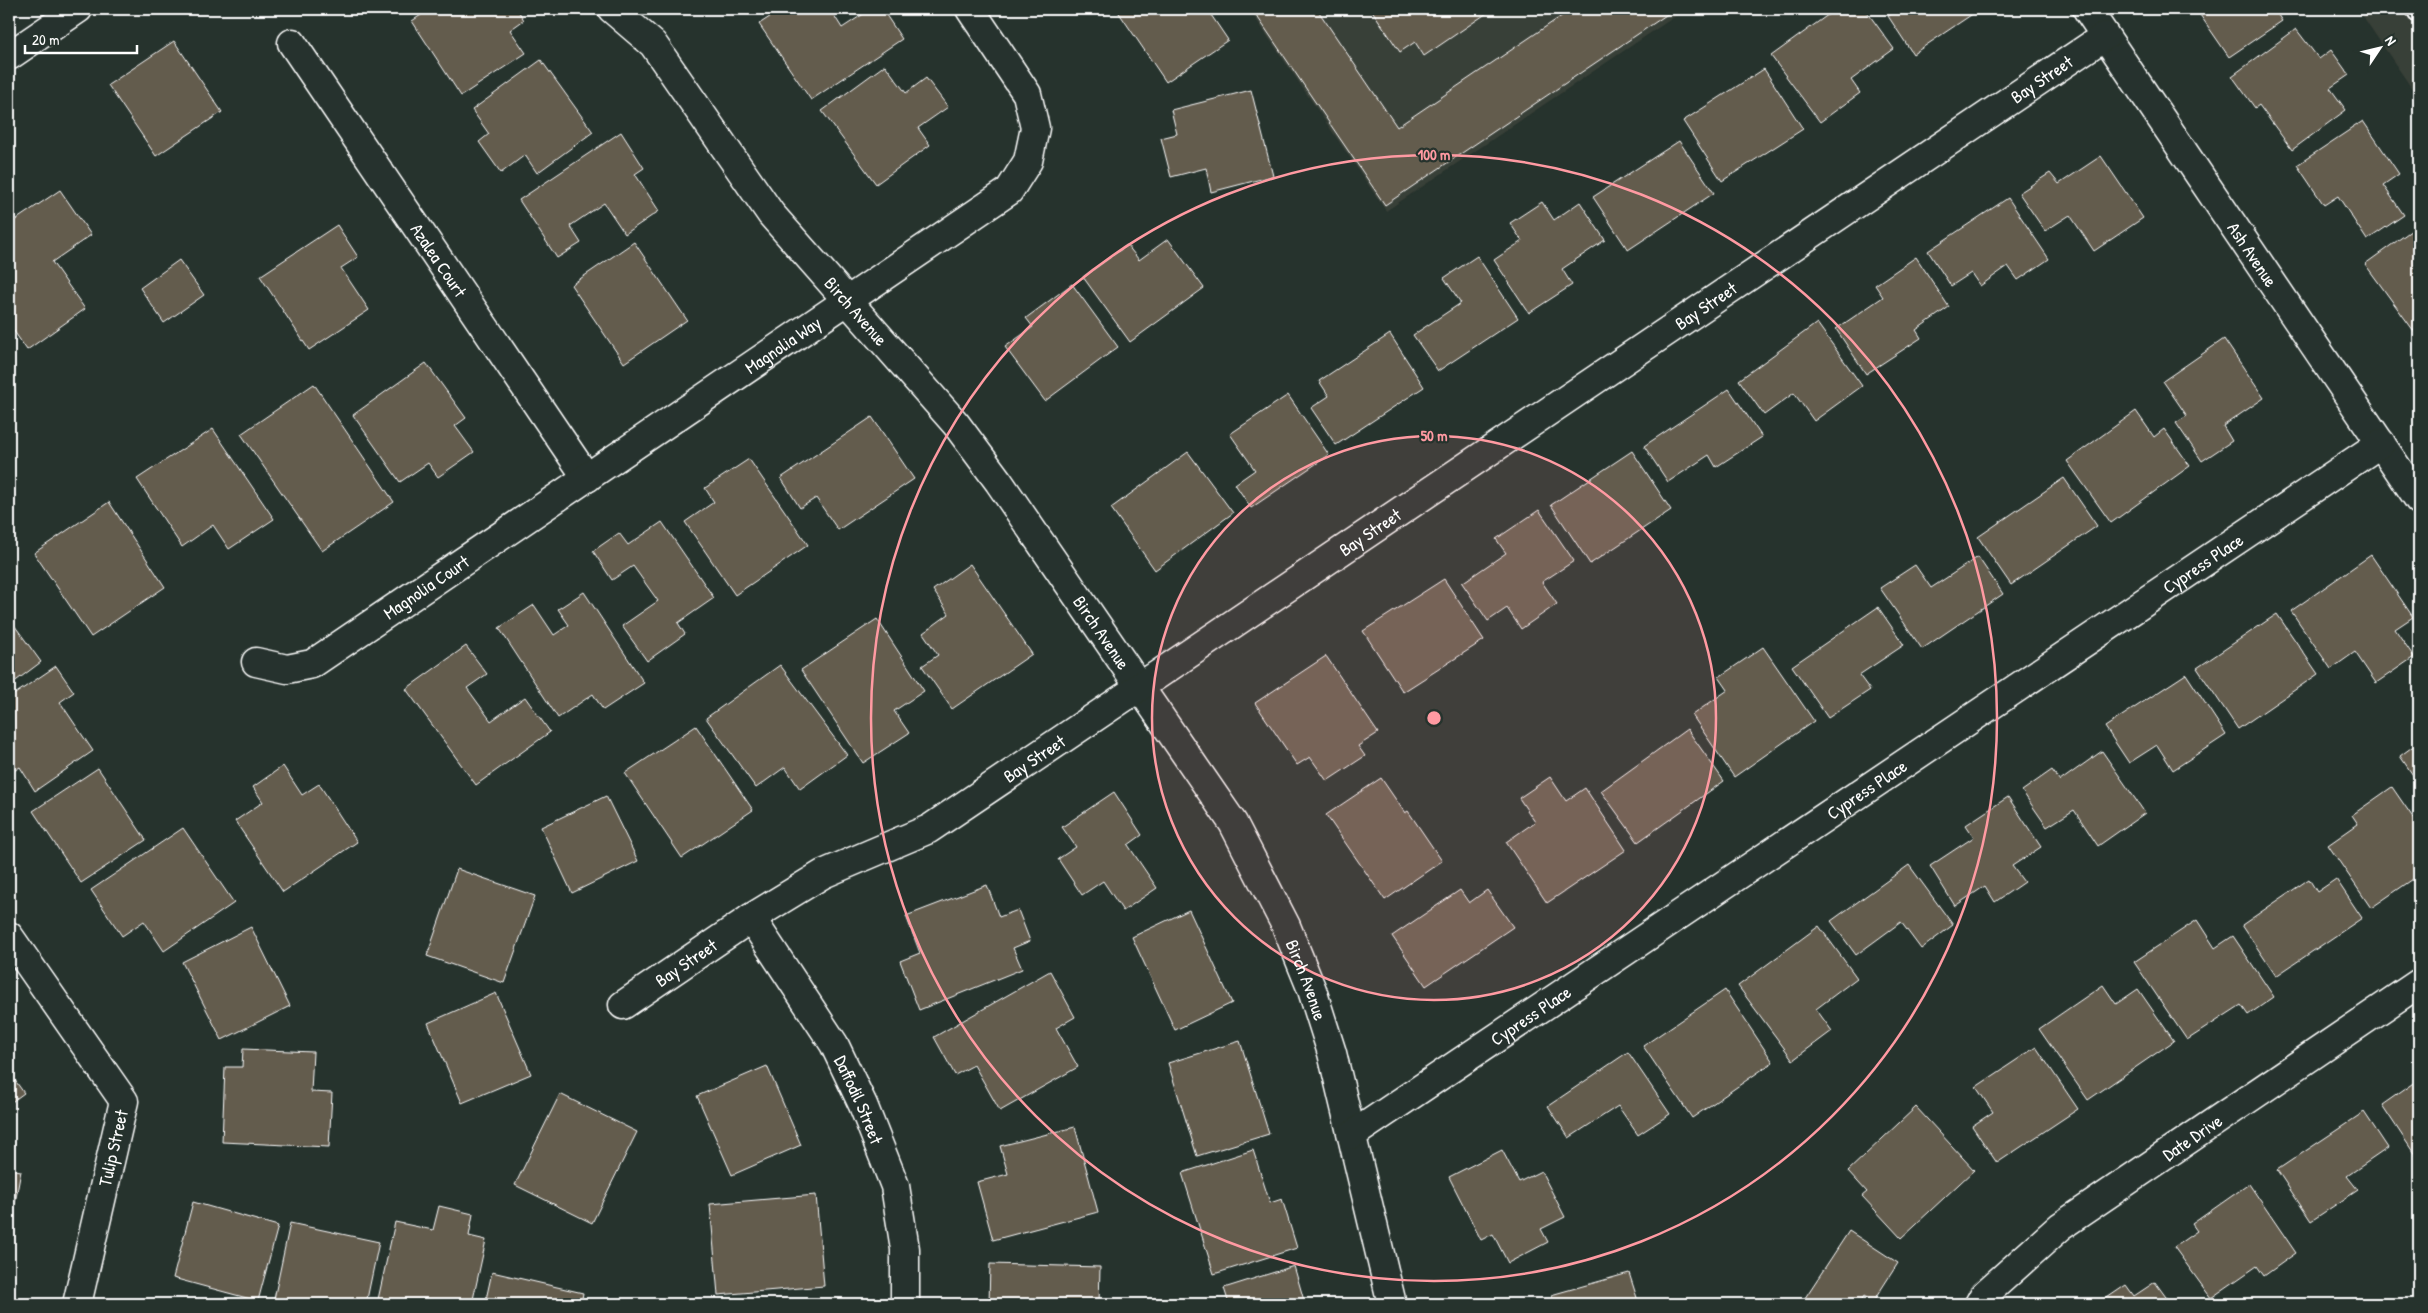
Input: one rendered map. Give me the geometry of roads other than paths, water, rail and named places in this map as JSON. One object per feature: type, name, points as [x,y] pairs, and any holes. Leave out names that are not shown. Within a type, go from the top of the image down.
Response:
[{"type":"street","points":[[9,56],[78,9]]},
{"type":"street","name":"Birch Avenue","points":[[612,9],[653,44],[771,214],[956,424],[999,482],[1233,823],[1286,926],[1312,990],[1332,1053],[1392,1304]]},
{"type":"street","name":"Birch Avenue","points":[[644,9],[653,44]]},
{"type":"street","name":"Magnolia Way","points":[[587,478],[1009,191],[1028,162],[1035,128],[1027,94],[970,9]]},
{"type":"street","name":"Ash Avenue","points":[[2086,9],[2419,500]]},
{"type":"street","name":"Bay Street","points":[[623,1005],[751,918],[823,874],[929,829],[2105,36]]},
{"type":"street","name":"Azalea Court","points":[[292,43],[587,478]]},
{"type":"street","name":"Cypress Place","points":[[1352,1135],[2381,443]]},
{"type":"street","name":"Magnolia Court","points":[[256,662],[287,668],[312,664],[587,478]]},
{"type":"street","name":"Daffodil Street","points":[[751,918],[834,1044],[863,1105],[895,1186],[905,1249],[905,1304]]},
{"type":"street","name":"Tulip Street","points":[[9,936],[124,1101],[77,1304]]},
{"type":"street","name":"Date Drive","points":[[1979,1304],[1984,1295],[2061,1226],[2419,983]]}]
